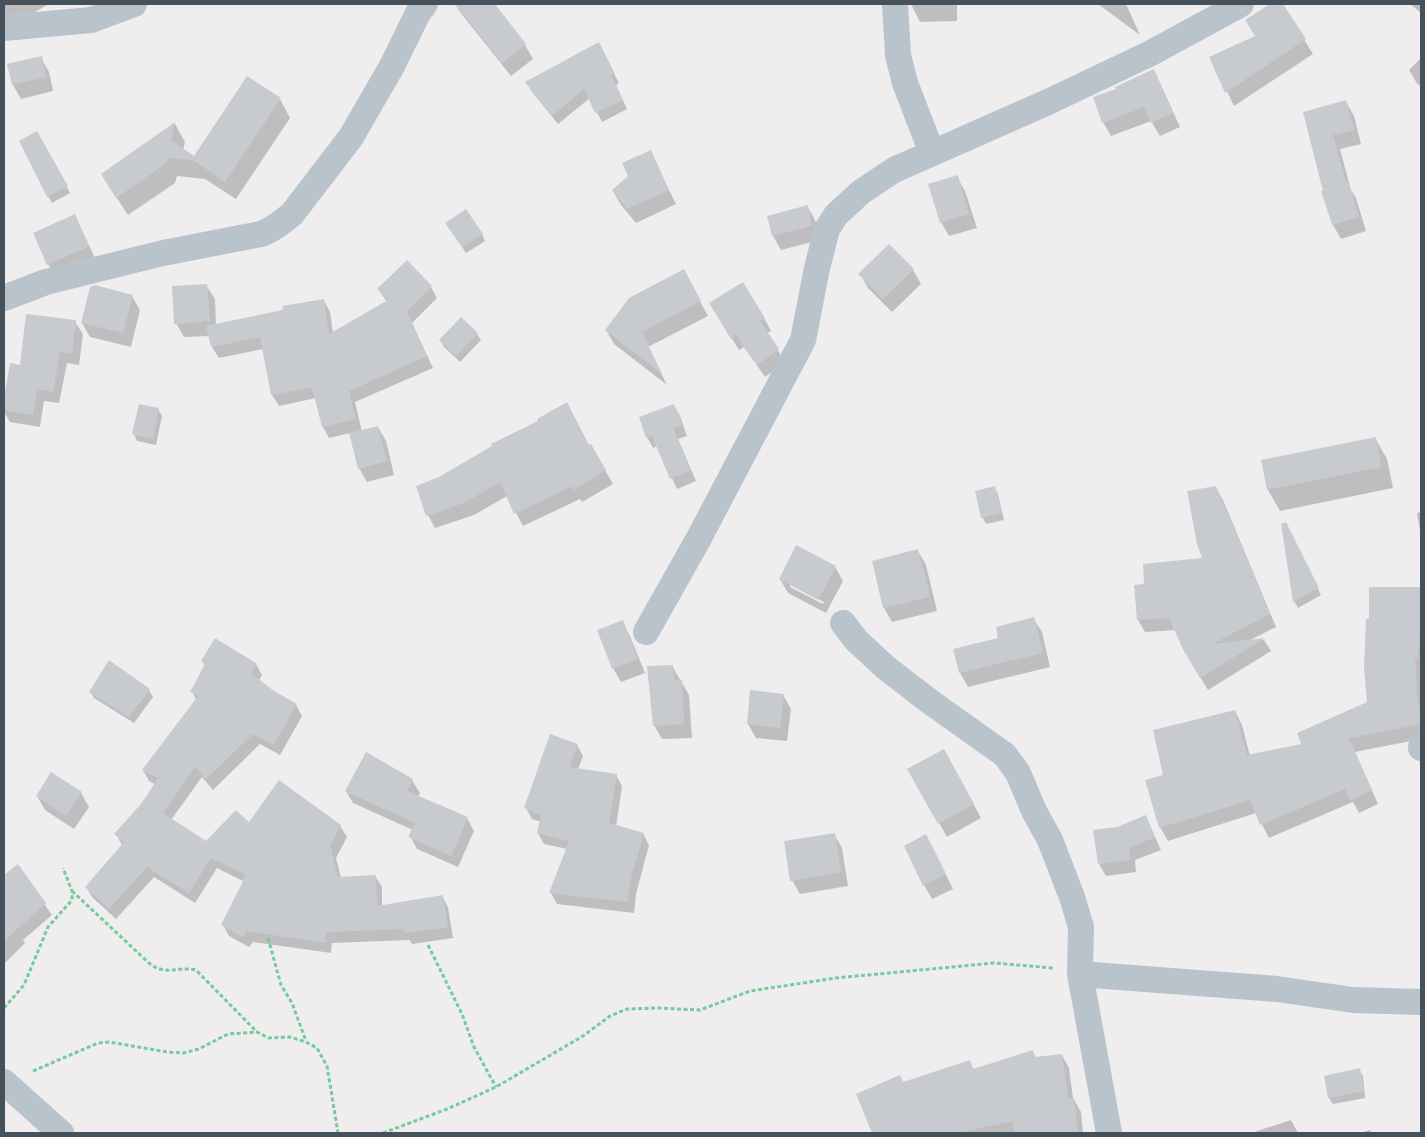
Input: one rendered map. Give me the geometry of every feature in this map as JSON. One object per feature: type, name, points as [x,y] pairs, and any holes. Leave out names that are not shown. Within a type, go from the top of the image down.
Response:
[{"type":"street","points":[[4,28],[91,20],[134,4]]},
{"type":"street","points":[[4,298],[46,282],[163,253],[261,234],[280,224],[292,214],[351,137],[392,66],[418,13],[425,4]]},
{"type":"street","points":[[895,4],[898,55],[905,83],[932,153]]},
{"type":"street","points":[[646,632],[699,538],[803,340],[826,229],[836,214],[861,192],[894,170],[1048,102],[1151,53],[1241,4]]},
{"type":"street","points":[[842,623],[856,640],[885,667],[1005,756],[1018,773],[1034,811],[1050,840],[1081,928],[1080,974],[1109,1133]]},
{"type":"street","points":[[1080,974],[1277,989],[1353,1000],[1421,1002]]},
{"type":"street","points":[[14,1078],[61,1133]]},
{"type":"path","points":[[4,1008],[24,985],[48,927],[72,900],[72,891],[63,868]]},
{"type":"path","points":[[72,891],[150,964],[159,970],[168,972],[181,968],[196,970],[257,1032],[269,1038],[290,1036],[316,1048],[327,1066],[338,1133]]},
{"type":"path","points":[[268,938],[281,986],[292,1003],[306,1042]]},
{"type":"path","points":[[428,945],[462,1014],[474,1047],[496,1087]]},
{"type":"path","points":[[383,1133],[447,1109],[496,1087],[584,1036],[610,1016],[627,1009],[700,1010],[750,991],[836,978],[994,964],[1046,966],[1080,974]]},
{"type":"path","points":[[14,1078],[98,1043],[109,1042],[183,1053],[199,1050],[228,1034],[257,1032]]},
{"type":"building","points":[[455,4],[495,4],[526,44],[502,63]]},
{"type":"building","points":[[1270,4],[1283,4],[1306,39],[1225,93],[1209,57],[1255,36],[1245,20]]},
{"type":"building","points":[[599,42],[615,74],[611,75],[623,100],[595,113],[584,89],[552,116],[525,82]]},
{"type":"building","points":[[42,56],[46,77],[12,85],[7,64]]},
{"type":"building","points":[[1154,69],[1173,113],[1151,123],[1144,107],[1102,123],[1093,97],[1116,89],[1115,87]]},
{"type":"building","points":[[247,76],[281,98],[225,182],[193,160],[167,158],[165,164],[116,198],[101,174],[175,122],[171,140],[194,156]]},
{"type":"building","points":[[1346,100],[1354,130],[1333,135],[1346,183],[1348,182],[1359,217],[1332,225],[1321,191],[1323,191],[1303,112]]},
{"type":"building","points":[[37,131],[68,186],[47,197],[19,141]]},
{"type":"building","points":[[651,150],[669,190],[627,209],[612,190],[628,176],[622,163]]},
{"type":"building","points":[[958,175],[969,214],[940,223],[928,184]]},
{"type":"building","points":[[808,205],[812,226],[772,236],[767,216]]},
{"type":"building","points":[[466,209],[483,234],[462,247],[445,223]]},
{"type":"building","points":[[75,214],[89,246],[47,265],[33,233]]},
{"type":"building","points":[[889,244],[914,269],[883,299],[858,274]]},
{"type":"building","points":[[407,260],[432,286],[407,311],[427,356],[349,391],[356,419],[322,427],[312,387],[271,395],[260,337],[211,347],[206,326],[283,310],[282,306],[324,299],[329,334],[388,300],[377,289]]},
{"type":"building","points":[[684,269],[701,301],[642,332],[662,374],[605,330],[629,298]]},
{"type":"building","points":[[743,282],[765,318],[760,321],[779,349],[757,365],[736,335],[731,339],[709,303]]},
{"type":"building","points":[[207,284],[210,321],[174,324],[172,286]]},
{"type":"building","points":[[95,285],[133,295],[123,333],[81,323],[90,287]]},
{"type":"building","points":[[26,314],[76,320],[72,353],[60,352],[53,392],[37,389],[33,415],[4,410],[4,398],[10,363],[20,365]]},
{"type":"building","points":[[461,317],[478,333],[456,356],[439,340]]},
{"type":"building","points":[[567,402],[589,445],[591,444],[606,470],[574,490],[572,486],[514,514],[500,482],[466,502],[426,516],[416,486],[439,477],[492,446],[491,444],[538,421],[537,419]]},
{"type":"building","points":[[139,404],[159,408],[153,439],[132,434]]},
{"type":"building","points":[[674,404],[682,425],[673,428],[691,470],[670,479],[652,436],[646,438],[639,417]]},
{"type":"building","points":[[378,426],[387,461],[358,469],[349,433]]},
{"type":"building","points":[[1376,437],[1381,467],[1267,490],[1261,460]]},
{"type":"building","points":[[995,486],[1002,513],[981,518],[975,491]]},
{"type":"building","points":[[1216,486],[1270,614],[1212,644],[1265,638],[1200,678],[1185,654],[1169,618],[1137,620],[1134,585],[1144,584],[1143,564],[1202,558],[1197,544],[1187,491]]},
{"type":"building","points":[[1286,522],[1319,588],[1293,602],[1281,524]]},
{"type":"building","points":[[796,545],[836,566],[818,600],[779,579]]},
{"type":"building","points":[[918,549],[930,597],[883,608],[872,561]]},
{"type":"building","points":[[1369,587],[1421,587],[1421,628],[1418,658],[1415,658],[1421,724],[1349,738],[1372,790],[1350,800],[1345,789],[1260,825],[1250,800],[1159,828],[1145,780],[1163,775],[1153,730],[1235,710],[1247,755],[1301,744],[1297,733],[1367,702],[1364,668],[1366,619],[1369,619]]},
{"type":"building","points":[[1034,617],[1043,653],[959,673],[953,649],[998,638],[996,627]]},
{"type":"building","points":[[623,620],[638,659],[612,669],[597,630]]},
{"type":"building","points":[[215,638],[256,663],[251,673],[274,691],[297,704],[273,745],[253,734],[206,779],[195,767],[163,813],[206,841],[236,810],[249,822],[279,780],[341,825],[330,846],[338,877],[376,875],[377,906],[443,895],[448,927],[405,933],[404,929],[326,932],[325,943],[247,931],[243,937],[221,925],[246,875],[211,858],[189,893],[147,867],[109,909],[85,887],[124,842],[114,834],[142,803],[158,778],[142,770],[198,696],[190,692],[205,664],[201,661]]},
{"type":"building","points":[[109,660],[150,689],[129,717],[89,692]]},
{"type":"building","points":[[673,665],[674,680],[682,680],[684,724],[653,726],[647,666]]},
{"type":"building","points":[[750,690],[784,694],[780,728],[747,724]]},
{"type":"building","points":[[550,734],[578,744],[569,767],[617,774],[609,823],[644,833],[630,882],[628,902],[549,893],[569,841],[537,833],[541,815],[524,808]]},
{"type":"building","points":[[944,749],[974,804],[938,824],[907,769]]},
{"type":"building","points":[[366,752],[413,779],[407,791],[468,817],[451,856],[408,837],[415,823],[345,791]]},
{"type":"building","points":[[51,772],[82,792],[66,816],[36,796]]},
{"type":"building","points":[[1146,815],[1155,837],[1129,848],[1130,860],[1098,864],[1093,830],[1117,827]]},
{"type":"building","points":[[835,833],[841,872],[790,881],[784,841]]},
{"type":"building","points":[[926,834],[946,874],[923,886],[904,846]]},
{"type":"building","points":[[18,864],[46,903],[4,941],[4,875]]},
{"type":"building","points":[[1033,1050],[1035,1057],[1062,1054],[1068,1099],[1074,1098],[1078,1131],[1015,1133],[1012,1121],[959,1133],[872,1133],[856,1094],[900,1075],[903,1082],[970,1060],[973,1069]]},
{"type":"building","points":[[1360,1068],[1364,1091],[1328,1098],[1324,1076]]}]
